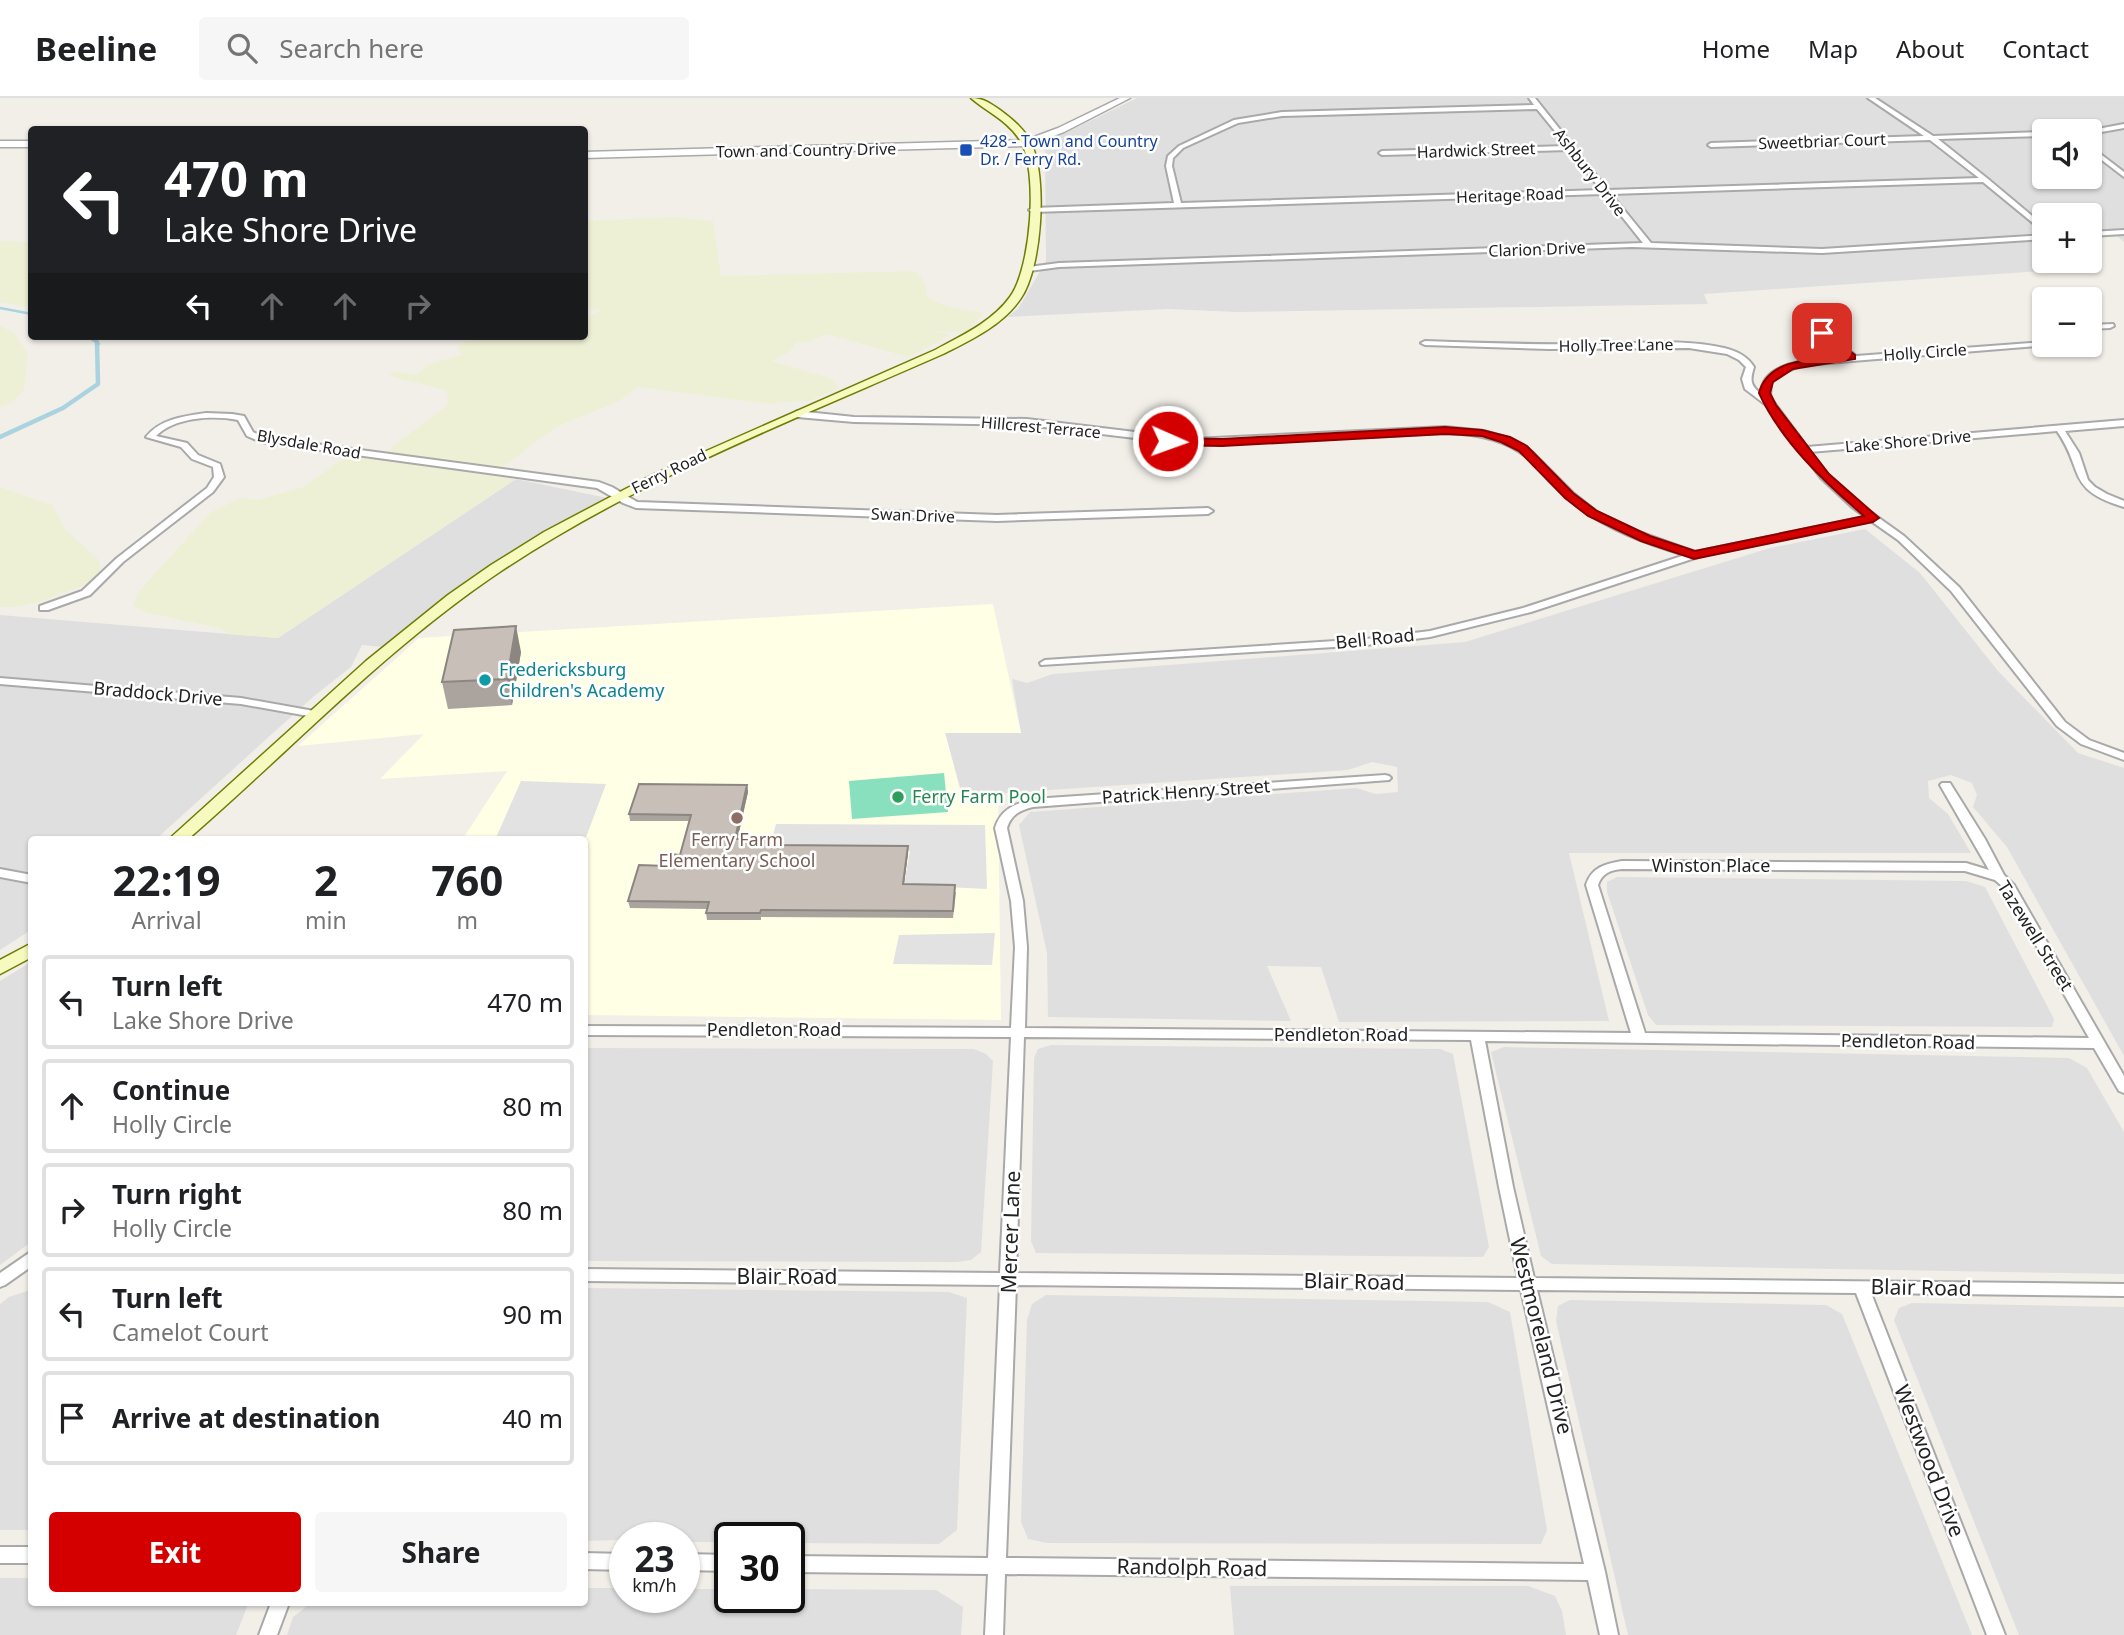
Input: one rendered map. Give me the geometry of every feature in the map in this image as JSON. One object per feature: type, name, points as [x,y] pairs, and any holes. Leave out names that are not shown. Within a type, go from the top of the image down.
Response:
[{"type":"main road","points":[[975,98],[1004,117],[1027,143]]},
{"type":"main road","name":"Ferry Road","points":[[181,836],[386,651],[461,593],[533,544],[691,459],[939,352],[990,321],[1015,299],[1030,269],[1033,162],[1027,143]]},
{"type":"main road","points":[[0,968],[28,951]]},
{"type":"street","name":"Town and Country Drive","points":[[588,156],[1027,143],[1061,130],[1126,98]]},
{"type":"street","name":"Ashbury Drive","points":[[1532,98],[1648,246]]},
{"type":"street","points":[[1871,98],[1933,138],[2032,220]]},
{"type":"street","points":[[1178,206],[1169,166],[1170,157],[1181,147],[1219,126],[1236,121],[1282,114],[1539,107]]},
{"type":"street","points":[[2102,130],[2124,126]]},
{"type":"street","name":"Sweetbriar Court","points":[[1711,145],[2032,134]]},
{"type":"street","points":[[0,144],[28,144]]},
{"type":"street","name":"Hardwick Street","points":[[1382,153],[1570,148]]},
{"type":"street","points":[[2102,158],[2124,175]]},
{"type":"street","name":"Heritage Road","points":[[1033,210],[1986,180]]},
{"type":"street","points":[[2102,233],[2124,232]]},
{"type":"street","name":"Clarion Drive","points":[[1030,269],[1059,265],[1648,246],[1822,251],[2032,238]]},
{"type":"street","points":[[1807,321],[1852,357]]},
{"type":"street","points":[[2102,328],[2110,326]]},
{"type":"street","name":"Holly Tree Lane","points":[[1425,343],[1589,347],[1668,344],[1705,347],[1745,359],[1750,367],[1746,379],[1748,387],[1770,405]]},
{"type":"street","name":"Holly Circle","points":[[1770,405],[1765,393],[1768,380],[1780,371],[1802,363],[2032,345]]},
{"type":"street","points":[[1770,405],[1831,483],[1901,538],[1955,589],[2061,724],[2085,742],[2124,757]]},
{"type":"street","name":"Hillcrest Terrace","points":[[797,414],[859,420],[1030,422],[1192,443],[1445,430],[1482,433],[1506,439],[1523,448],[1569,496],[1593,514],[1646,539],[1694,555]]},
{"type":"street","name":"Blysdale Road","points":[[44,608],[75,598],[93,588],[120,560],[195,504],[216,482],[217,466],[195,457],[184,445],[150,437],[158,428],[193,418],[234,416],[245,421],[250,434],[261,439],[599,485],[614,490],[620,496]]},
{"type":"street","name":"Lake Shore Drive","points":[[1804,450],[2124,423]]},
{"type":"street","points":[[2059,428],[2072,447],[2082,482],[2095,493],[2124,504]]},
{"type":"street","name":"Swan Drive","points":[[620,496],[629,503],[652,506],[997,518],[1208,512]]},
{"type":"street","points":[[1694,555],[1873,518]]},
{"type":"street","name":"Bell Road","points":[[1045,663],[1366,642],[1430,634],[1527,611],[1694,555]]},
{"type":"street","name":"Braddock Drive","points":[[0,681],[259,703],[314,715]]},
{"type":"street","name":"Patrick Henry Street","points":[[1002,831],[1002,821],[1007,814],[1033,803],[1385,778]]},
{"type":"street","name":"Tazewell Street","points":[[1946,785],[1979,839],[1998,877],[2008,886],[2124,1088]]},
{"type":"street","name":"Mercer Lane","points":[[995,1635],[1021,947],[1017,901],[1002,831]]},
{"type":"street","name":"Winston Place","points":[[1640,1039],[1592,886],[1594,877],[1601,870],[1622,865],[1966,867],[1998,877]]},
{"type":"street","points":[[0,873],[28,878]]},
{"type":"street","name":"Pendleton Road","points":[[588,1030],[2098,1043]]},
{"type":"street","name":"Westmoreland Drive","points":[[1477,1036],[1528,1283],[1609,1635]]},
{"type":"street","points":[[0,1280],[28,1263]]},
{"type":"street","name":"Blair Road","points":[[588,1275],[2124,1290]]},
{"type":"street","name":"Westwood Drive","points":[[1861,1287],[1996,1635]]},
{"type":"street","points":[[0,1555],[28,1555]]},
{"type":"street","points":[[588,1561],[609,1562]]},
{"type":"street","name":"Randolph Road","points":[[805,1564],[1596,1572]]},
{"type":"street","points":[[268,1635],[279,1606]]},
{"type":"shaded area","points":[[1137,98],[2124,98],[2124,242],[2117,236],[2102,238],[2102,203],[2032,203],[2032,272],[1704,294],[1708,304],[1237,312],[1168,309],[1007,317],[1018,309],[1046,261],[1045,143]]},
{"type":"shaded area","points":[[673,217],[713,221],[721,276],[915,271],[924,281],[928,298],[945,306],[984,313],[965,333],[936,331],[951,335],[908,357],[826,334],[809,342],[796,343],[790,351],[772,361],[832,379],[839,388],[812,400],[769,404],[638,387],[619,401],[556,427],[500,469],[395,455],[387,451],[445,407],[449,401],[446,390],[389,376],[394,371],[416,375],[429,364],[462,355],[458,347],[471,340],[588,340],[588,317],[602,310],[588,309],[588,221]]},
{"type":"shaded area","points":[[0,241],[28,242],[28,307],[0,302]]},
{"type":"shaded area","points":[[0,326],[14,333],[28,353],[24,390],[10,404],[0,407]]},
{"type":"shaded area","points":[[371,456],[516,479],[278,638],[228,634],[219,628],[144,612],[133,606],[139,591],[210,513],[240,498],[258,500],[303,487],[341,460]]},
{"type":"shaded area","points":[[516,479],[607,498],[545,531],[474,575],[382,647],[362,645],[351,667],[314,696],[159,836],[28,836],[28,932],[0,950],[0,615],[278,638]]},
{"type":"shaded area","points":[[0,487],[52,505],[66,530],[99,560],[101,573],[88,584],[39,602],[17,607],[0,607]]},
{"type":"shaded area","points":[[1865,529],[1920,573],[1998,671],[2078,753],[2124,768],[2124,1056],[2007,847],[1973,807],[1977,795],[1972,783],[1951,775],[1928,781],[1929,798],[1948,814],[1971,853],[1569,853],[1609,1021],[1339,1022],[1321,967],[1267,966],[1291,1021],[1048,1017],[1047,953],[1019,825],[1030,812],[1356,788],[1376,794],[1398,792],[1397,767],[1372,762],[1348,770],[962,796],[945,732],[1021,733],[1012,679],[1027,683],[1053,674],[1465,642],[1770,548]]},
{"type":"shaded area","name":"Ferry Farm Elementary School","points":[[993,604],[1021,733],[945,733],[962,796],[998,794],[1001,1020],[588,1015],[588,836],[465,836],[507,771],[380,779],[424,734],[298,746],[419,638]]},
{"type":"shaded area","points":[[521,781],[606,784],[586,836],[497,836]]},
{"type":"shaded area","points":[[776,824],[985,825],[987,889],[904,885],[910,851],[768,852]]},
{"type":"shaded area","points":[[1617,877],[1966,881],[1985,887],[2054,1019],[2052,1027],[1656,1025],[1648,1015],[1607,892],[1607,882]]},
{"type":"shaded area","points":[[995,933],[992,965],[893,964],[899,935]]},
{"type":"shaded area","points":[[28,964],[28,1244],[0,1265],[0,981]]},
{"type":"shaded area","points":[[1051,1045],[1440,1049],[1453,1054],[1489,1247],[1483,1257],[1036,1253],[1031,1241],[1034,1058],[1038,1049]]},
{"type":"shaded area","points":[[1504,1047],[2069,1058],[2087,1068],[2124,1132],[2124,1274],[1552,1264],[1541,1256],[1491,1052]]},
{"type":"shaded area","points":[[588,1048],[974,1049],[986,1054],[993,1061],[981,1252],[971,1260],[588,1261]]},
{"type":"shaded area","points":[[588,1288],[949,1292],[967,1298],[957,1530],[939,1544],[805,1543],[805,1522],[714,1522],[714,1542],[700,1542],[700,1522],[609,1522],[609,1540],[588,1541]]},
{"type":"shaded area","points":[[28,1291],[28,1530],[0,1530],[0,1304],[9,1297]]},
{"type":"shaded area","points":[[1046,1295],[1488,1302],[1510,1312],[1547,1530],[1541,1544],[1047,1543],[1028,1539],[1021,1522],[1027,1320],[1032,1304]]},
{"type":"shaded area","points":[[1570,1300],[1826,1305],[1842,1314],[1972,1635],[1628,1635],[1556,1321],[1558,1306]]},
{"type":"shaded area","points":[[1912,1303],[2124,1307],[2124,1635],[2019,1635],[1894,1320],[1899,1308]]},
{"type":"shaded area","points":[[0,1578],[28,1578],[28,1606],[247,1607],[236,1635],[0,1635]]},
{"type":"shaded area","points":[[1230,1586],[1528,1586],[1555,1596],[1562,1611],[1566,1635],[1234,1635]]},
{"type":"shaded area","points":[[588,1588],[609,1588],[609,1613],[700,1613],[700,1589],[714,1589],[714,1613],[805,1613],[805,1589],[936,1590],[963,1607],[961,1635],[287,1635],[293,1617],[307,1606],[588,1606]]},
{"type":"green space","name":"Ferry Farm Pool","points":[[944,773],[948,812],[852,819],[849,781]]},
{"type":"building","points":[[516,626],[507,679],[442,682],[454,630]]},
{"type":"building","points":[[639,784],[747,785],[735,839],[769,839],[768,845],[908,846],[903,884],[955,885],[953,911],[761,910],[760,913],[706,913],[709,902],[628,901],[639,865],[667,866],[670,854],[680,855],[691,815],[629,814]]},
{"type":"waterway","points":[[0,308],[28,313]]},
{"type":"waterway","points":[[93,340],[97,343]]},
{"type":"waterway","points":[[0,437],[63,408],[98,384],[97,343]]},
{"type":"place","name":"428 - Town and Country Dr. / Ferry Rd.","points":[[966,150]]},
{"type":"place","name":"Fredericksburg Children's Academy","points":[[485,680]]},
{"type":"place","name":"Ferry Farm Pool","points":[[898,797]]},
{"type":"place","name":"Ferry Farm Elementary School","points":[[737,818]]},
{"type":"route","points":[[1168,441],[1222,442],[1445,430],[1482,433],[1506,439],[1523,448],[1569,496],[1593,514],[1646,539],[1694,555],[1873,518],[1824,476],[1770,405],[1765,393],[1768,380],[1790,366],[1815,360],[1852,357],[1822,333]]}]
